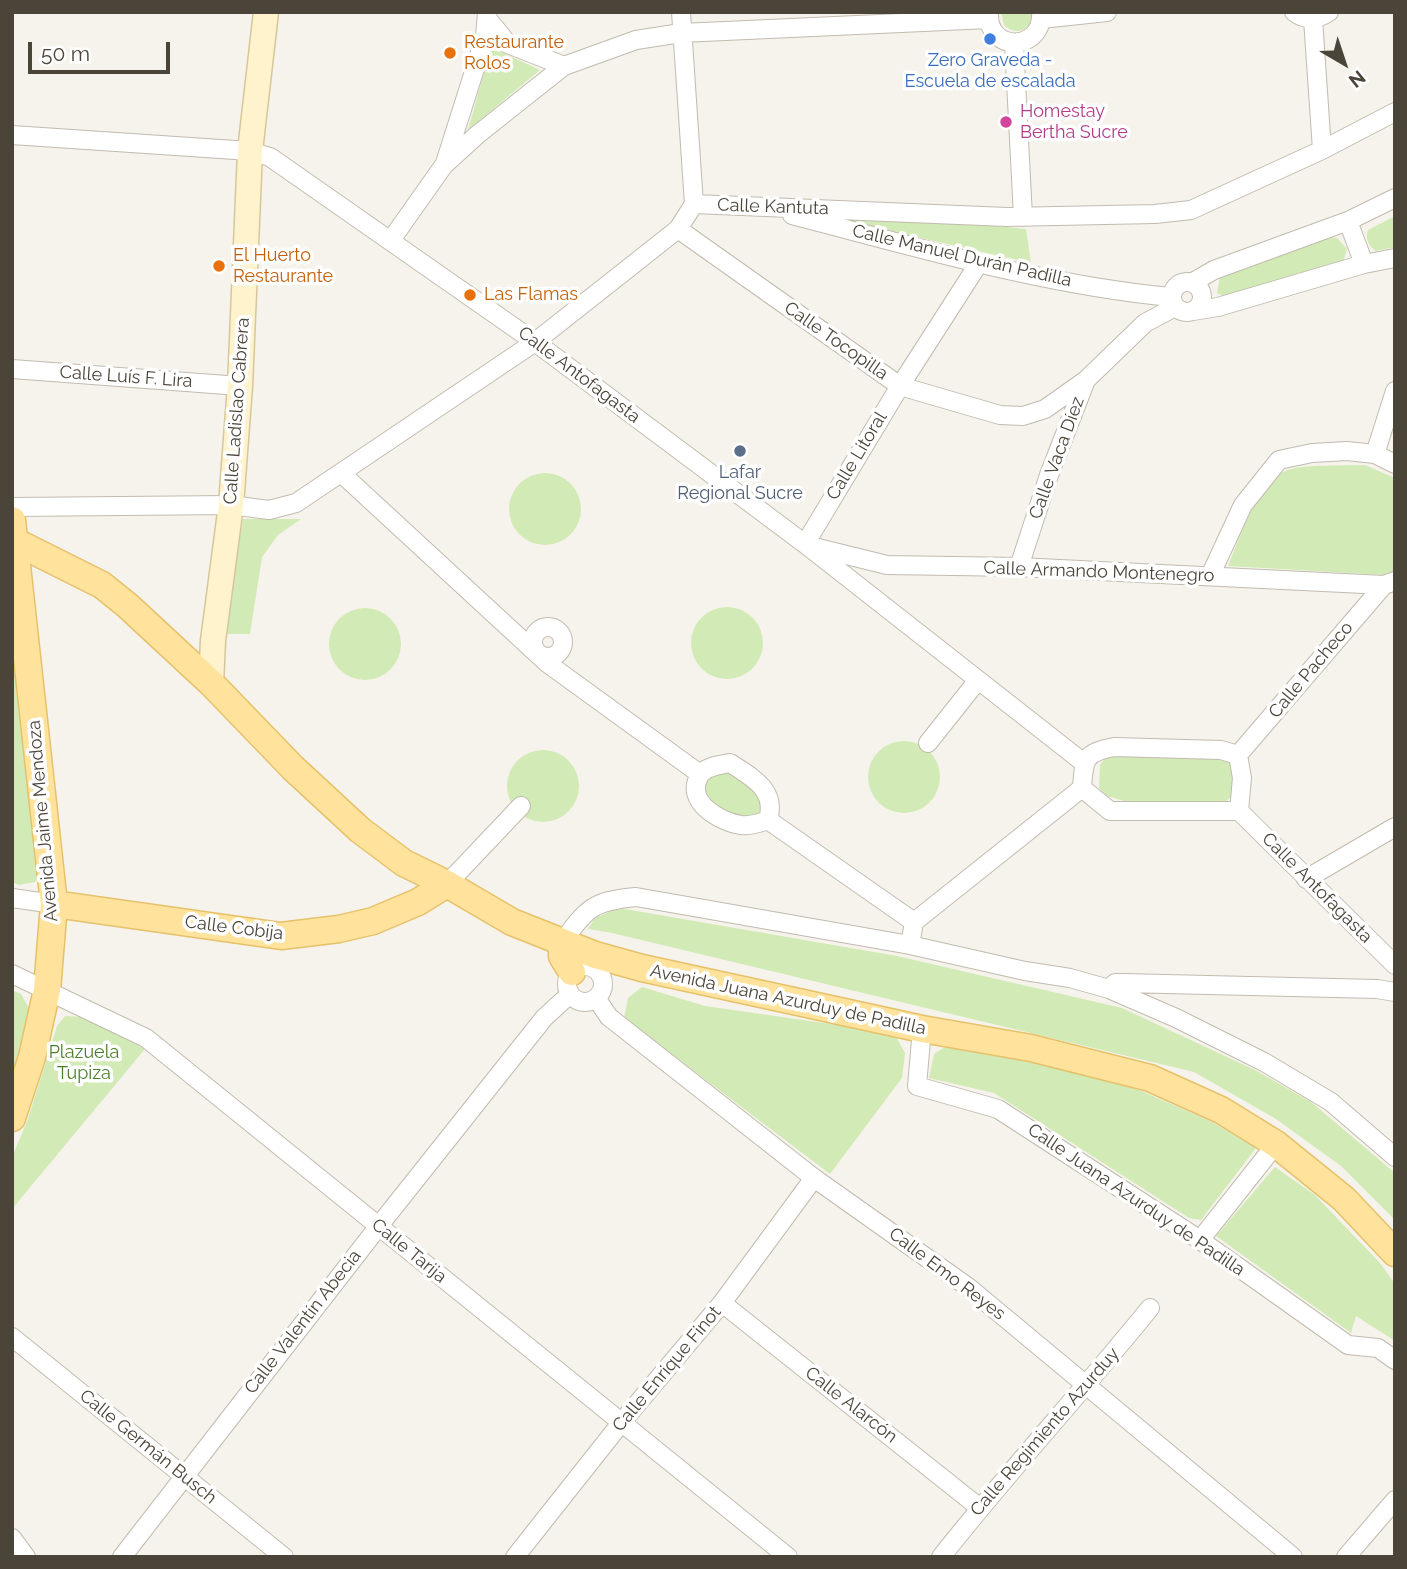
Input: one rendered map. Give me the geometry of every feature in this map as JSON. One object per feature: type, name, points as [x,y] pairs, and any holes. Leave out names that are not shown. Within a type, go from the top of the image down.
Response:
[{"type":"main road","name":"Calle Ladislao Cabrera","points":[[211,683],[213,640],[231,505],[240,386],[250,151],[266,12]]},
{"type":"main road","name":"Avenida Juana Azurduy de Padilla","points":[[13,531],[102,585],[136,613],[360,830],[404,863],[447,884],[512,922],[595,955],[642,968],[922,1029],[1031,1048],[1150,1078],[1221,1110],[1276,1144],[1344,1199],[1395,1253]]},
{"type":"main road","name":"Avenida Jaime Mendoza","points":[[12,1118],[32,1057],[47,990],[54,904],[13,531]]},
{"type":"main road","name":"Calle Cobija","points":[[54,904],[281,936],[338,929],[373,921],[418,902],[447,884]]},
{"type":"main road","points":[[562,943],[562,956],[571,984]]},
{"type":"main road","points":[[599,988],[642,968]]},
{"type":"street","points":[[681,12],[694,204]]},
{"type":"street","points":[[391,240],[444,165],[477,135],[564,66],[636,40],[681,33],[989,16],[990,27],[1000,38],[1014,43],[1029,39],[1039,27],[1041,15],[1107,12]]},
{"type":"street","points":[[1294,12],[1305,18],[1321,15],[1322,150]]},
{"type":"street","points":[[487,15],[508,44],[564,66]]},
{"type":"street","points":[[444,165],[485,37],[487,15]]},
{"type":"street","points":[[1014,43],[1023,217]]},
{"type":"street","name":"Calle Kantuta","points":[[12,507],[231,505],[269,510],[296,503],[535,342],[678,229],[694,204],[1023,217],[1156,214],[1191,210],[1322,150],[1395,112]]},
{"type":"street","name":"Calle Antofagasta","points":[[12,135],[250,151],[270,157],[535,342],[805,544],[1084,763]]},
{"type":"street","points":[[1395,198],[1348,222],[1214,270],[1193,282],[1182,282],[1174,288],[1173,302],[1183,312],[1218,307],[1364,264],[1395,258]]},
{"type":"street","name":"Calle Manuel Durán Padilla","points":[[754,205],[979,263],[1173,302]]},
{"type":"street","points":[[1348,222],[1364,264]]},
{"type":"street","name":"Calle Tocopilla","points":[[678,229],[900,386],[1000,415],[1023,416],[1045,409],[1086,380]]},
{"type":"street","name":"Calle Litoral","points":[[805,544],[900,386],[979,263]]},
{"type":"street","points":[[1193,282],[1202,294],[1200,304],[1193,310]]},
{"type":"street","name":"Calle Vaca Díez","points":[[1019,567],[1049,475],[1086,380],[1145,323],[1173,302]]},
{"type":"street","name":"Calle Luís F. Lira","points":[[12,369],[240,386]]},
{"type":"street","points":[[1376,454],[1395,391]]},
{"type":"street","points":[[1210,576],[1243,505],[1279,460],[1312,453],[1347,451],[1376,454],[1395,464]]},
{"type":"street","points":[[341,473],[547,663],[700,774]]},
{"type":"street","name":"Calle Armando Montenegro","points":[[805,544],[887,565],[1019,567],[1389,583]]},
{"type":"street","name":"Calle Pacheco","points":[[1238,755],[1389,583]]},
{"type":"street","points":[[928,743],[978,680]]},
{"type":"street","points":[[910,945],[914,922],[1082,788],[1084,763],[1096,750],[1114,747],[1221,750],[1238,755],[1242,778],[1239,811],[1110,811],[1082,788]]},
{"type":"street","points":[[768,820],[772,808],[769,795],[739,769],[730,763],[710,767],[700,774],[696,789],[701,805],[718,818],[743,825],[768,820],[914,922]]},
{"type":"street","points":[[447,884],[521,806]]},
{"type":"street","name":"Calle Antofagasta","points":[[1239,811],[1395,965]]},
{"type":"street","points":[[1306,879],[1395,827]]},
{"type":"street","points":[[562,943],[582,916],[604,900],[636,897],[910,945],[1025,971],[1070,978],[1109,989],[1176,1018],[1264,1062],[1331,1102],[1395,1157]]},
{"type":"street","name":"Calle Cobija","points":[[12,898],[54,904]]},
{"type":"street","points":[[582,967],[589,967],[599,973],[599,988],[586,1002],[575,999],[571,984],[582,967]]},
{"type":"street","name":"Calle Tarija","points":[[12,974],[146,1038],[788,1557]]},
{"type":"street","points":[[1109,989],[1115,983],[1123,983],[1377,989],[1395,992]]},
{"type":"street","name":"Calle Valentín Abecia","points":[[122,1557],[377,1227],[571,984]]},
{"type":"street","name":"Calle Emo Reyes","points":[[599,988],[609,1017],[814,1178],[968,1287],[1293,1557]]},
{"type":"street","name":"Calle Juana Azurduy de Padilla","points":[[922,1029],[917,1086],[998,1109],[1200,1240],[1348,1345],[1378,1348],[1395,1360]]},
{"type":"street","points":[[1200,1240],[1276,1144]]},
{"type":"street","name":"Calle Enrique Finot","points":[[523,1554],[621,1423],[722,1303],[814,1178]]},
{"type":"street","name":"Calle Alarcón","points":[[722,1303],[980,1508]]},
{"type":"street","name":"Calle Regimiento Azurduy","points":[[941,1557],[1150,1308]]},
{"type":"street","name":"Calle Germán Busch","points":[[12,1337],[284,1557]]},
{"type":"street","points":[[1346,1557],[1395,1500]]},
{"type":"street","points":[[12,1538],[26,1557]]},
{"type":"green space","points":[[1001,12],[1032,12],[1032,18],[1023,30],[1014,31],[1004,25]]},
{"type":"green space","points":[[491,47],[540,70],[468,130]]},
{"type":"green space","points":[[840,211],[1026,229],[1031,263],[833,218]]},
{"type":"green space","points":[[1395,216],[1395,247],[1376,251],[1368,242],[1368,230]]},
{"type":"green space","points":[[1329,237],[1337,238],[1347,249],[1343,262],[1225,297],[1217,293],[1220,277]]},
{"type":"green space","points":[[1365,465],[1395,478],[1395,571],[1386,575],[1228,566],[1251,512],[1267,486],[1277,476],[1288,470],[1304,467]]},
{"type":"green space","points":[[545,473],[565,479],[575,489],[581,509],[575,529],[565,539],[545,545],[525,539],[515,529],[509,509],[515,489],[525,479]]},
{"type":"green space","points":[[243,519],[301,519],[278,535],[262,557],[250,634],[228,634],[224,628]]},
{"type":"green space","points":[[727,607],[747,613],[757,623],[763,643],[757,663],[747,673],[727,679],[707,673],[697,663],[691,643],[697,623],[707,613]]},
{"type":"green space","points":[[365,608],[385,614],[395,624],[401,644],[395,664],[385,674],[365,680],[345,674],[335,664],[329,644],[335,624],[345,614]]},
{"type":"green space","points":[[12,630],[41,874],[35,882],[19,885],[12,882]]},
{"type":"green space","points":[[904,741],[924,747],[934,757],[940,777],[934,797],[924,807],[904,813],[884,807],[874,797],[868,777],[874,757],[884,747]]},
{"type":"green space","points":[[543,750],[563,756],[573,766],[579,786],[573,806],[563,816],[543,822],[523,816],[513,806],[507,786],[513,766],[523,756]]},
{"type":"green space","points":[[1108,754],[1223,757],[1232,765],[1232,796],[1224,803],[1124,801],[1107,796],[1099,788],[1100,765]]},
{"type":"green space","points":[[726,771],[741,776],[760,791],[762,809],[757,817],[739,817],[724,812],[706,794],[703,786],[711,774]]},
{"type":"green space","points":[[619,908],[897,956],[1122,1008],[1255,1070],[1311,1102],[1395,1173],[1395,1220],[1341,1166],[1276,1119],[1194,1072],[588,929],[595,918]]},
{"type":"green space","points":[[642,987],[705,1006],[894,1033],[905,1053],[902,1078],[830,1174],[624,1018],[628,998]]},
{"type":"green space","points":[[12,990],[21,994],[30,1010],[12,1076]]},
{"type":"green space","name":"Plazuela Tupiza","points":[[65,1016],[82,1017],[145,1049],[12,1209],[12,1157],[28,1119],[57,1026]]},
{"type":"green space","points":[[953,1042],[1065,1067],[1139,1090],[1212,1122],[1256,1148],[1201,1220],[1189,1218],[994,1093],[929,1078],[934,1054]]},
{"type":"green space","points":[[1275,1167],[1315,1195],[1380,1263],[1395,1284],[1395,1341],[1356,1316],[1351,1333],[1216,1236]]},
{"type":"place","name":"Zero Graveda - Escuela de escalada","points":[[990,39]]},
{"type":"place","name":"Restaurante Rolos","points":[[450,53]]},
{"type":"place","name":"Homestay Bertha Sucre","points":[[1006,122]]},
{"type":"place","name":"El Huerto Restaurante","points":[[219,266]]},
{"type":"place","name":"Las Flamas","points":[[470,295]]},
{"type":"place","name":"Lafar Regional Sucre","points":[[740,451]]}]
